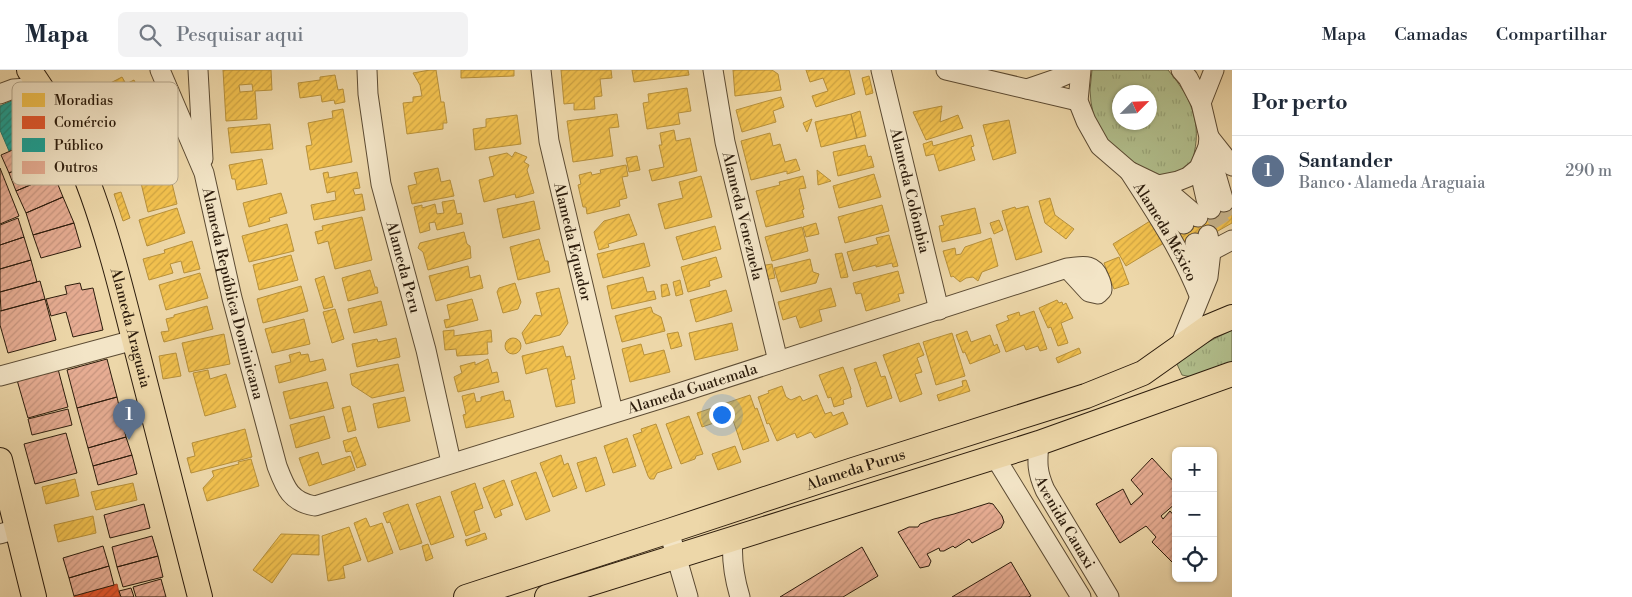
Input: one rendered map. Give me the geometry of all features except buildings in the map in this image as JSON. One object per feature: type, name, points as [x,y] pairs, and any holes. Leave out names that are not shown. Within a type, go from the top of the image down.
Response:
[{"type":"main road","name":"Alameda Araguaia","points":[[89,185],[120,282],[200,597]]},
{"type":"main road","name":"Alameda Purus","points":[[466,597],[1086,396],[1143,373],[1208,327],[1232,317]]},
{"type":"main road","points":[[1156,364],[1169,382],[1182,392]]},
{"type":"main road","name":"Alameda Purus","points":[[547,597],[1039,443],[1232,374]]},
{"type":"main road","points":[[0,460],[8,532],[34,597]]},
{"type":"street","points":[[161,70],[171,70]]},
{"type":"street","name":"Alameda República Dominicana","points":[[161,70],[166,82]]},
{"type":"street","points":[[198,70],[204,173]]},
{"type":"street","name":"Alameda Peru","points":[[367,70],[368,94],[381,184],[426,350],[451,462]]},
{"type":"street","name":"Alameda Equador","points":[[541,70],[549,141],[614,412]]},
{"type":"street","name":"Alameda Venezuela","points":[[713,70],[725,142],[778,362]]},
{"type":"street","name":"Alameda Colômbia","points":[[881,70],[939,310]]},
{"type":"street","points":[[946,70],[1078,102]]},
{"type":"street","points":[[1027,89],[1077,70]]},
{"type":"street","points":[[1081,70],[1078,102],[1100,146],[1143,178],[1204,213]]},
{"type":"street","points":[[1181,70],[1188,78],[1201,103],[1208,142],[1204,213]]},
{"type":"street","points":[[1201,103],[1214,70]]},
{"type":"street","points":[[0,94],[12,90]]},
{"type":"street","name":"Alameda República Dominicana","points":[[178,111],[204,173],[232,298],[284,487],[304,504],[315,506]]},
{"type":"street","points":[[1208,142],[1232,166]]},
{"type":"street","points":[[1204,213],[1206,200],[1199,168],[1208,142]]},
{"type":"street","points":[[1208,142],[1232,182]]},
{"type":"street","points":[[1143,178],[1178,182],[1199,168]]},
{"type":"street","name":"Alameda México","points":[[1143,178],[1190,271],[1203,288]]},
{"type":"street","points":[[1180,346],[1203,288],[1217,239]]},
{"type":"street","name":"Alameda Guatemala","points":[[315,506],[451,462],[778,362],[1067,268]]},
{"type":"street","points":[[0,376],[134,340]]},
{"type":"street","name":"Avenida Cauaxi","points":[[1039,443],[1038,474],[1051,501],[1109,597]]},
{"type":"street","name":"Avenida Cauaxi","points":[[995,457],[1081,597]]},
{"type":"street","points":[[1029,512],[1038,502],[1051,501]]},
{"type":"street","points":[[669,531],[688,597]]},
{"type":"street","points":[[733,539],[731,557],[740,597]]},
{"type":"green space","points":[[1092,70],[1168,70],[1184,93],[1194,116],[1196,140],[1190,168],[1170,179],[1132,166],[1104,139],[1094,118],[1091,102]]},
{"type":"green space","points":[[1232,330],[1232,365],[1192,377],[1182,375],[1177,364],[1194,349]]},
{"type":"tunnel","points":[[1224,202],[1232,215]]},
{"type":"tunnel","points":[[1211,209],[1223,228]]},
{"type":"place","name":"Santander","points":[[129,440]]}]
